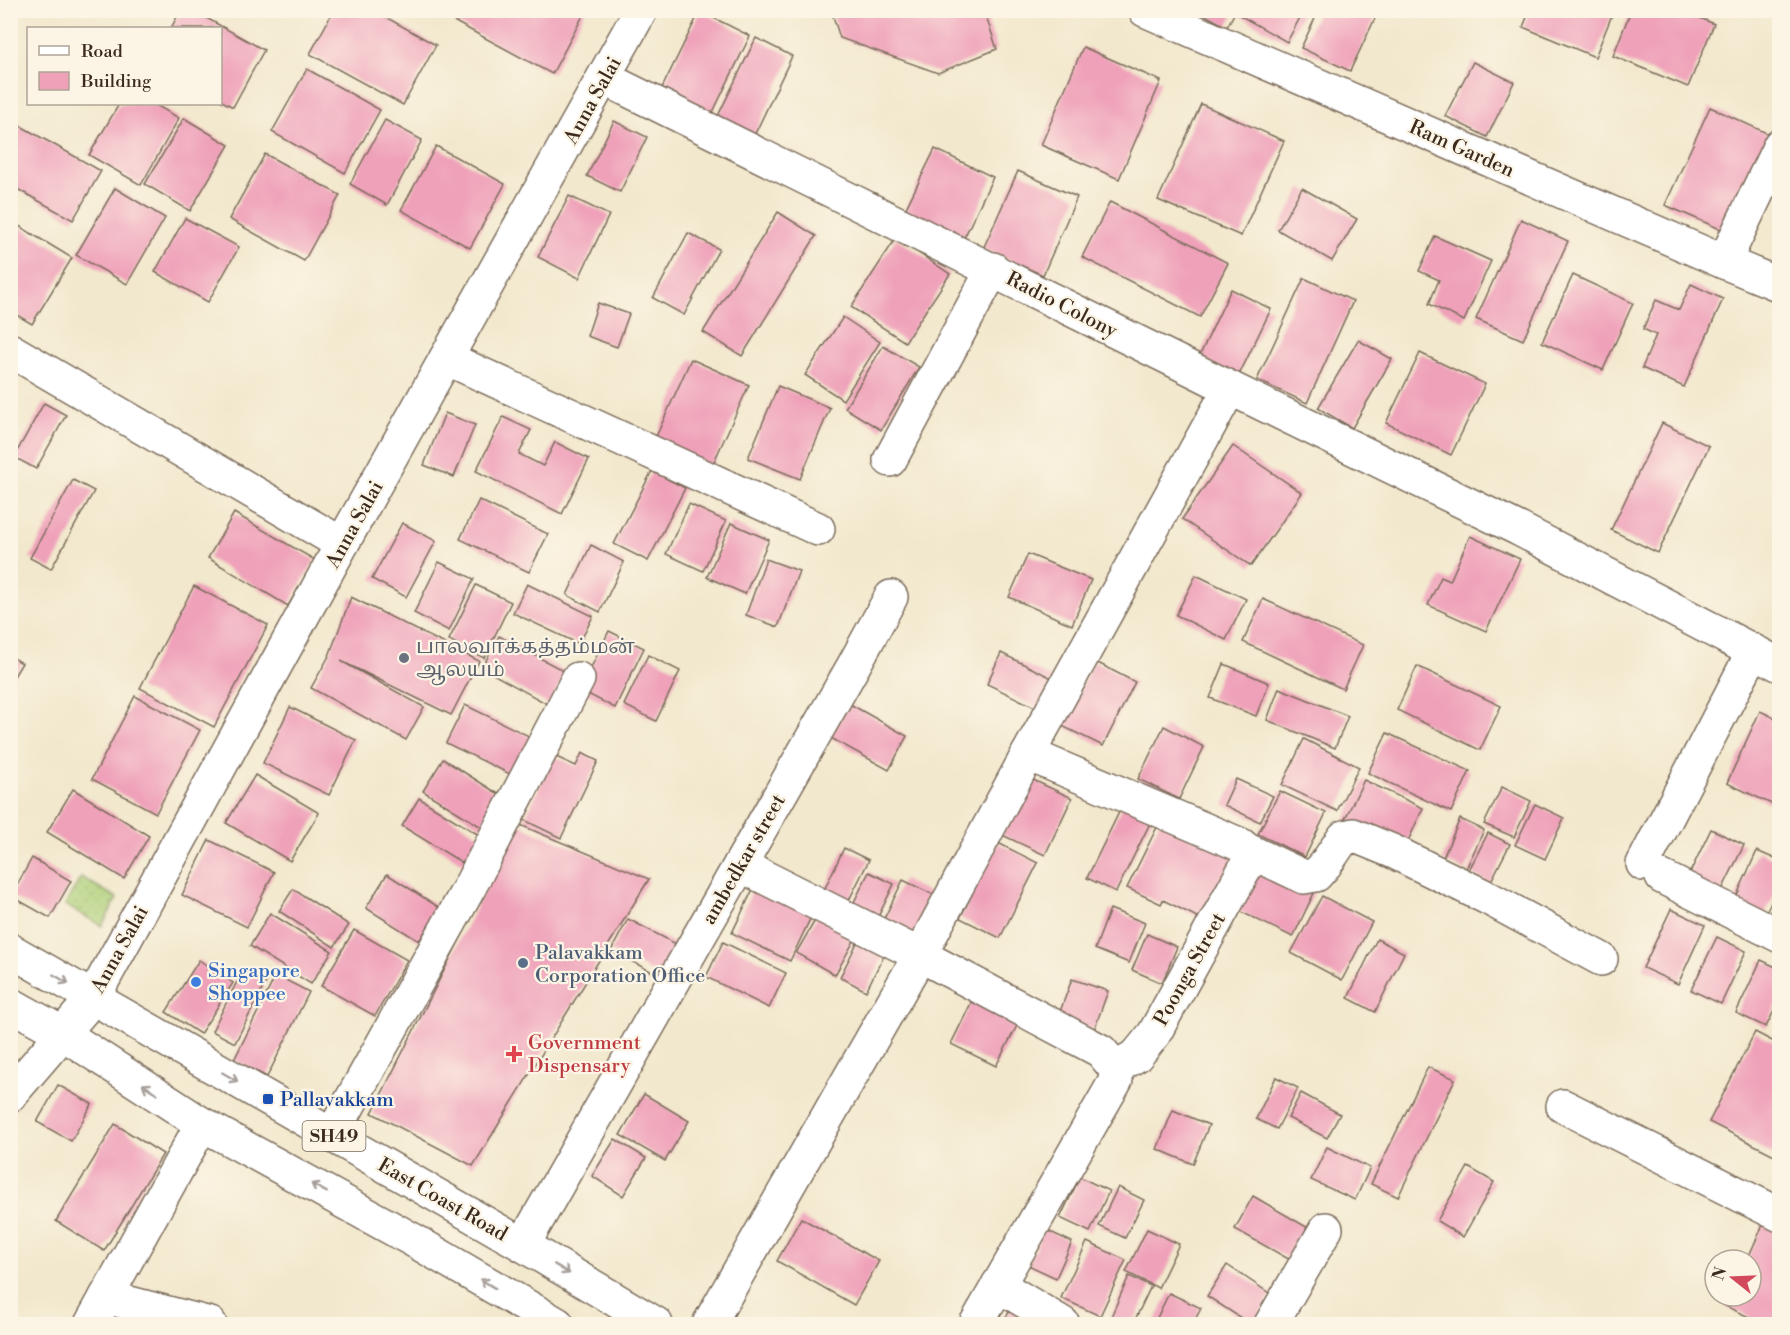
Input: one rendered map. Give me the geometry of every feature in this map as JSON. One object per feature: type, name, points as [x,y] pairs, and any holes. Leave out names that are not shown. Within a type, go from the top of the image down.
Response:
[{"type":"street","name":"Ram Garden","points":[[1145,10],[1779,285]]},
{"type":"street","name":"Anna Salai","points":[[10,1095],[93,998],[342,544],[604,78],[637,12]]},
{"type":"street","name":"Radio Colony","points":[[604,78],[1520,529],[1766,658]]},
{"type":"street","points":[[1724,262],[1779,145]]},
{"type":"street","points":[[890,460],[993,270]]},
{"type":"street","points":[[10,350],[342,544]]},
{"type":"street","points":[[446,358],[818,529]]},
{"type":"street","points":[[709,1324],[920,956],[1028,754],[1230,388]]},
{"type":"street","name":"ambedkar street","points":[[523,1245],[891,597]]},
{"type":"street","points":[[1766,658],[1653,870],[1779,936]]},
{"type":"street","points":[[332,1135],[469,888],[578,679]]},
{"type":"street","points":[[1028,754],[1241,845],[1304,877],[1316,875],[1326,866],[1344,837],[1353,835],[1392,851],[1488,898],[1601,959]]},
{"type":"street","name":"Poonga Street","points":[[1115,1068],[1137,1055],[1154,1034],[1248,863],[1250,855],[1247,850]]},
{"type":"street","points":[[740,865],[1101,1051],[1115,1068],[1116,1080],[976,1324]]},
{"type":"street","name":"East Coast Road","points":[[10,950],[657,1324]]},
{"type":"street","name":"SH49","points":[[10,1004],[62,1034],[202,1124],[413,1240],[556,1324]]},
{"type":"street","points":[[1563,1106],[1779,1215]]},
{"type":"street","points":[[202,1124],[99,1311],[210,1324]]},
{"type":"street","points":[[1271,1324],[1326,1229]]},
{"type":"street","points":[[998,1285],[1063,1324]]},
{"type":"green space","points":[[81,877],[117,898],[102,926],[65,905]]},
{"type":"building","points":[[181,10],[192,10],[264,50],[233,107],[222,101],[222,27],[172,27]]},
{"type":"building","points":[[334,10],[373,10],[436,45],[403,105],[310,54]]},
{"type":"building","points":[[433,10],[586,10],[552,74]]},
{"type":"building","points":[[831,10],[984,10],[997,49],[938,73],[840,38]]},
{"type":"building","points":[[1196,10],[1236,10],[1227,27]]},
{"type":"building","points":[[1241,10],[1304,10],[1287,42],[1239,15]]},
{"type":"building","points":[[1319,10],[1379,10],[1350,71],[1301,48]]},
{"type":"building","points":[[1530,10],[1614,10],[1595,57],[1523,27]]},
{"type":"building","points":[[1631,10],[1682,10],[1714,24],[1688,87],[1613,56]]},
{"type":"building","points":[[700,11],[750,36],[712,114],[661,90]]},
{"type":"building","points":[[756,38],[792,56],[753,138],[716,120]]},
{"type":"building","points":[[1083,47],[1161,81],[1119,179],[1041,145]]},
{"type":"building","points":[[1473,62],[1514,82],[1487,137],[1445,116]]},
{"type":"building","points":[[307,69],[380,110],[345,173],[272,132]]},
{"type":"building","points":[[1201,104],[1284,141],[1241,236],[1158,200]]},
{"type":"building","points":[[118,105],[156,105],[179,118],[141,185],[89,155]]},
{"type":"building","points":[[1710,107],[1771,135],[1727,232],[1665,205]]},
{"type":"building","points":[[184,118],[229,145],[190,211],[145,184]]},
{"type":"building","points":[[10,120],[101,171],[73,220],[10,185]]},
{"type":"building","points":[[385,120],[422,140],[387,205],[350,184]]},
{"type":"building","points":[[614,121],[647,137],[620,192],[587,176]]},
{"type":"building","points":[[436,146],[505,184],[470,248],[401,210]]},
{"type":"building","points":[[935,149],[993,177],[964,238],[905,210]]},
{"type":"building","points":[[265,154],[340,195],[304,261],[229,219]]},
{"type":"building","points":[[1018,171],[1077,197],[1043,275],[983,249]]},
{"type":"building","points":[[115,188],[165,218],[127,284],[76,255]]},
{"type":"building","points":[[1302,188],[1357,219],[1332,261],[1278,230]]},
{"type":"building","points":[[569,196],[609,215],[579,278],[538,257]]},
{"type":"building","points":[[1110,202],[1228,263],[1200,317],[1082,257]]},
{"type":"building","points":[[778,212],[816,236],[742,356],[703,332]]},
{"type":"building","points":[[185,218],[239,247],[208,302],[155,272]]},
{"type":"building","points":[[1521,219],[1568,241],[1523,340],[1476,319]]},
{"type":"building","points":[[19,226],[72,258],[32,324],[10,311],[10,241]]},
{"type":"building","points":[[688,233],[719,249],[684,315],[653,298]]},
{"type":"building","points":[[1435,236],[1491,261],[1464,321],[1429,304],[1439,280],[1419,271]]},
{"type":"building","points":[[896,238],[950,274],[905,342],[851,307]]},
{"type":"building","points":[[1573,275],[1633,303],[1603,370],[1542,342]]},
{"type":"building","points":[[1304,278],[1353,301],[1307,403],[1257,380]]},
{"type":"building","points":[[1691,284],[1723,299],[1684,387],[1642,368],[1656,335],[1643,329],[1656,300],[1679,310]]},
{"type":"building","points":[[1231,289],[1271,309],[1238,377],[1199,357]]},
{"type":"building","points":[[598,303],[629,314],[617,347],[587,336]]},
{"type":"building","points":[[843,317],[880,342],[843,400],[805,375]]},
{"type":"building","points":[[1358,340],[1392,359],[1352,428],[1318,408]]},
{"type":"building","points":[[883,346],[919,367],[881,430],[845,408]]},
{"type":"building","points":[[1420,353],[1485,384],[1451,455],[1386,423]]},
{"type":"building","points":[[691,359],[749,385],[712,466],[654,441]]},
{"type":"building","points":[[778,386],[830,408],[800,479],[748,458]]},
{"type":"building","points":[[44,403],[66,415],[36,469],[14,457]]},
{"type":"building","points":[[445,413],[475,425],[454,477],[424,465]]},
{"type":"building","points":[[503,417],[531,430],[519,454],[543,466],[555,442],[589,459],[562,514],[476,471]]},
{"type":"building","points":[[1662,423],[1709,446],[1658,553],[1611,530]]},
{"type":"building","points":[[1233,446],[1302,493],[1251,566],[1182,519]]},
{"type":"building","points":[[652,471],[685,488],[648,561],[614,544]]},
{"type":"building","points":[[73,480],[94,491],[51,569],[30,558]]},
{"type":"building","points":[[479,500],[548,534],[529,572],[460,539]]},
{"type":"building","points":[[689,504],[726,521],[703,571],[666,554]]},
{"type":"building","points":[[234,513],[315,560],[288,606],[208,558]]},
{"type":"building","points":[[402,523],[436,541],[406,597],[372,579]]},
{"type":"building","points":[[731,523],[769,540],[745,594],[707,577]]},
{"type":"building","points":[[1470,536],[1520,559],[1486,631],[1428,605],[1441,577],[1450,581]]},
{"type":"building","points":[[591,545],[624,562],[600,612],[567,595]]},
{"type":"building","points":[[1028,554],[1091,580],[1072,625],[1009,597]]},
{"type":"building","points":[[766,559],[799,571],[778,627],[746,615]]},
{"type":"building","points":[[439,562],[474,579],[449,631],[414,613]]},
{"type":"building","points":[[1196,575],[1246,599],[1226,640],[1176,615]]},
{"type":"building","points":[[527,584],[593,616],[579,644],[513,613]]},
{"type":"building","points":[[476,585],[511,602],[484,658],[449,640]]},
{"type":"building","points":[[194,586],[268,625],[214,727],[140,688]]},
{"type":"building","name":"பாலவாக்கத்தம்மன் ஆலயம்","points":[[351,597],[479,661],[451,715],[341,661],[424,707],[406,740],[311,688],[329,656]]},
{"type":"building","points":[[1263,599],[1363,645],[1343,689],[1243,642]]},
{"type":"building","points":[[609,631],[644,648],[615,708],[580,690]]},
{"type":"building","points":[[499,636],[566,672],[549,705],[482,668]]},
{"type":"building","points":[[1001,653],[1054,679],[1039,709],[987,684]]},
{"type":"building","points":[[648,655],[680,671],[656,721],[624,705]]},
{"type":"building","points":[[10,656],[22,663],[10,683]]},
{"type":"building","points":[[1094,661],[1135,682],[1103,746],[1062,726]]},
{"type":"building","points":[[1224,664],[1269,683],[1256,716],[1210,698]]},
{"type":"building","points":[[1417,666],[1501,706],[1480,750],[1397,710]]},
{"type":"building","points":[[1279,688],[1348,716],[1335,748],[1267,720]]},
{"type":"building","points":[[135,696],[200,730],[156,813],[92,779]]},
{"type":"building","points":[[848,703],[907,736],[889,770],[829,737]]},
{"type":"building","points":[[465,705],[533,738],[514,776],[446,743]]},
{"type":"building","points":[[290,707],[356,740],[329,795],[263,763]]},
{"type":"building","points":[[1760,711],[1780,720],[1780,808],[1727,783]]},
{"type":"building","points":[[1164,726],[1204,747],[1179,799],[1138,779]]},
{"type":"building","points":[[1387,733],[1470,771],[1451,812],[1368,773]]},
{"type":"building","points":[[1304,739],[1359,767],[1337,811],[1282,785]]},
{"type":"building","points":[[582,753],[598,761],[561,838],[524,820],[554,756],[576,766]]},
{"type":"building","points":[[443,759],[508,800],[488,831],[423,791]]},
{"type":"building","points":[[255,775],[319,813],[290,861],[226,823]]},
{"type":"building","points":[[1029,778],[1072,798],[1045,855],[1002,835]]},
{"type":"building","points":[[1236,779],[1273,796],[1260,822],[1224,805]]},
{"type":"building","points":[[1364,780],[1423,808],[1404,850],[1344,821]]},
{"type":"building","points":[[1502,787],[1531,801],[1514,837],[1484,824]]},
{"type":"building","points":[[73,789],[149,836],[124,879],[47,832]]},
{"type":"building","points":[[1280,791],[1326,813],[1305,857],[1258,834]]},
{"type":"building","points":[[419,798],[487,840],[469,867],[402,826]]},
{"type":"building","points":[[1125,800],[1154,815],[1116,892],[1087,878]]},
{"type":"building","points":[[1535,804],[1564,818],[1545,859],[1515,845]]},
{"type":"building","points":[[1161,819],[1194,835],[1192,842],[1196,835],[1239,856],[1207,922],[1163,900],[1161,904],[1127,888]]},
{"type":"building","points":[[1460,819],[1484,830],[1465,871],[1442,860]]},
{"type":"building","name":"Palavakkam Corporation Office","points":[[518,824],[649,879],[473,1166],[372,1113]]},
{"type":"building","points":[[1711,829],[1744,845],[1719,896],[1686,881]]},
{"type":"building","points":[[1488,833],[1510,844],[1490,883],[1468,872]]},
{"type":"building","points":[[209,840],[274,872],[247,927],[182,895]]},
{"type":"building","points":[[998,843],[1038,863],[1000,938],[960,918]]},
{"type":"building","points":[[844,848],[869,860],[842,914],[818,903]]},
{"type":"building","points":[[1757,851],[1780,861],[1780,884],[1762,920],[1732,906]]},
{"type":"building","points":[[32,858],[71,881],[50,918],[11,896]]},
{"type":"building","points":[[1257,865],[1314,893],[1293,937],[1235,909]]},
{"type":"building","points":[[869,872],[894,884],[876,921],[851,908]]},
{"type":"building","points":[[387,874],[440,908],[419,941],[366,908]]},
{"type":"building","points":[[903,880],[938,897],[917,940],[882,923]]},
{"type":"building","points":[[754,887],[812,915],[790,961],[732,933]]},
{"type":"building","points":[[293,889],[349,925],[334,947],[279,911]]},
{"type":"building","points":[[1322,896],[1372,922],[1342,980],[1291,953]]},
{"type":"building","points":[[1110,909],[1145,923],[1129,963],[1095,949]]},
{"type":"building","points":[[1671,909],[1705,925],[1678,984],[1643,968]]},
{"type":"building","points":[[270,913],[332,951],[311,984],[250,946]]},
{"type":"building","points":[[817,917],[855,939],[835,975],[796,953]]},
{"type":"building","points":[[628,919],[682,947],[666,979],[611,951]]},
{"type":"building","points":[[354,930],[407,960],[375,1016],[321,986]]},
{"type":"building","points":[[1147,934],[1177,947],[1162,983],[1132,970]]},
{"type":"building","points":[[1717,937],[1746,951],[1721,1004],[1691,990]]},
{"type":"building","points":[[1377,939],[1404,953],[1375,1012],[1348,998]]},
{"type":"building","points":[[858,941],[884,955],[866,991],[840,977]]},
{"type":"building","points":[[723,942],[786,973],[769,1008],[706,977]]},
{"type":"building","points":[[199,960],[233,983],[200,1034],[166,1012]]},
{"type":"building","points":[[1761,960],[1780,969],[1780,999],[1766,1027],[1736,1013]]},
{"type":"building","points":[[244,968],[267,980],[235,1043],[212,1031]]},
{"type":"building","points":[[276,975],[309,992],[267,1077],[234,1060]]},
{"type":"building","points":[[1072,979],[1108,991],[1094,1030],[1058,1017]]},
{"type":"building","points":[[975,995],[1021,1018],[996,1066],[951,1044]]},
{"type":"building","points":[[1755,1032],[1780,1045],[1780,1158],[1709,1122]]},
{"type":"building","points":[[1428,1067],[1455,1079],[1398,1197],[1371,1184]]},
{"type":"building","points":[[1276,1077],[1298,1088],[1277,1129],[1256,1119]]},
{"type":"building","points":[[58,1085],[92,1104],[71,1141],[37,1122]]},
{"type":"building","points":[[1301,1093],[1340,1114],[1327,1138],[1288,1118]]},
{"type":"building","points":[[644,1094],[689,1121],[665,1161],[620,1135]]},
{"type":"building","points":[[1173,1110],[1209,1125],[1193,1164],[1157,1149]]},
{"type":"building","points":[[115,1124],[163,1154],[104,1251],[56,1221]]},
{"type":"building","points":[[615,1139],[646,1158],[623,1196],[592,1176]]},
{"type":"building","points":[[1327,1147],[1370,1168],[1355,1200],[1311,1180]]},
{"type":"building","points":[[1468,1167],[1494,1182],[1463,1237],[1437,1221]]},
{"type":"building","points":[[1080,1177],[1109,1191],[1090,1232],[1060,1218]]},
{"type":"building","points":[[1118,1187],[1144,1200],[1125,1238],[1099,1226]]},
{"type":"building","points":[[1253,1196],[1310,1229],[1292,1261],[1235,1229]]},
{"type":"building","points":[[1768,1214],[1780,1219],[1780,1324],[1764,1324],[1729,1308],[1763,1308],[1763,1248],[1752,1248]]},
{"type":"building","points":[[801,1218],[879,1261],[854,1305],[777,1261]]},
{"type":"building","points":[[1044,1229],[1072,1242],[1056,1278],[1028,1265]]},
{"type":"building","points":[[1147,1229],[1179,1244],[1158,1288],[1126,1272]]},
{"type":"building","points":[[1087,1242],[1126,1260],[1100,1316],[1061,1298]]},
{"type":"building","points":[[1227,1265],[1272,1295],[1253,1324],[1207,1296]]},
{"type":"building","points":[[1129,1276],[1151,1286],[1133,1324],[1117,1324],[1109,1321]]},
{"type":"building","points":[[1169,1293],[1201,1308],[1193,1324],[1154,1324]]},
{"type":"building","points":[[1012,1307],[1041,1324],[1002,1324]]},
{"type":"place","name":"பாலவாக்கத்தம்மன் ஆலயம்","points":[[404,658]]},
{"type":"place","name":"Palavakkam Corporation Office","points":[[523,963]]},
{"type":"place","name":"Singapore Shoppee","points":[[196,982]]},
{"type":"place","name":"Government Dispensary","points":[[514,1054]]},
{"type":"place","name":"Pallavakkam","points":[[268,1099]]}]
